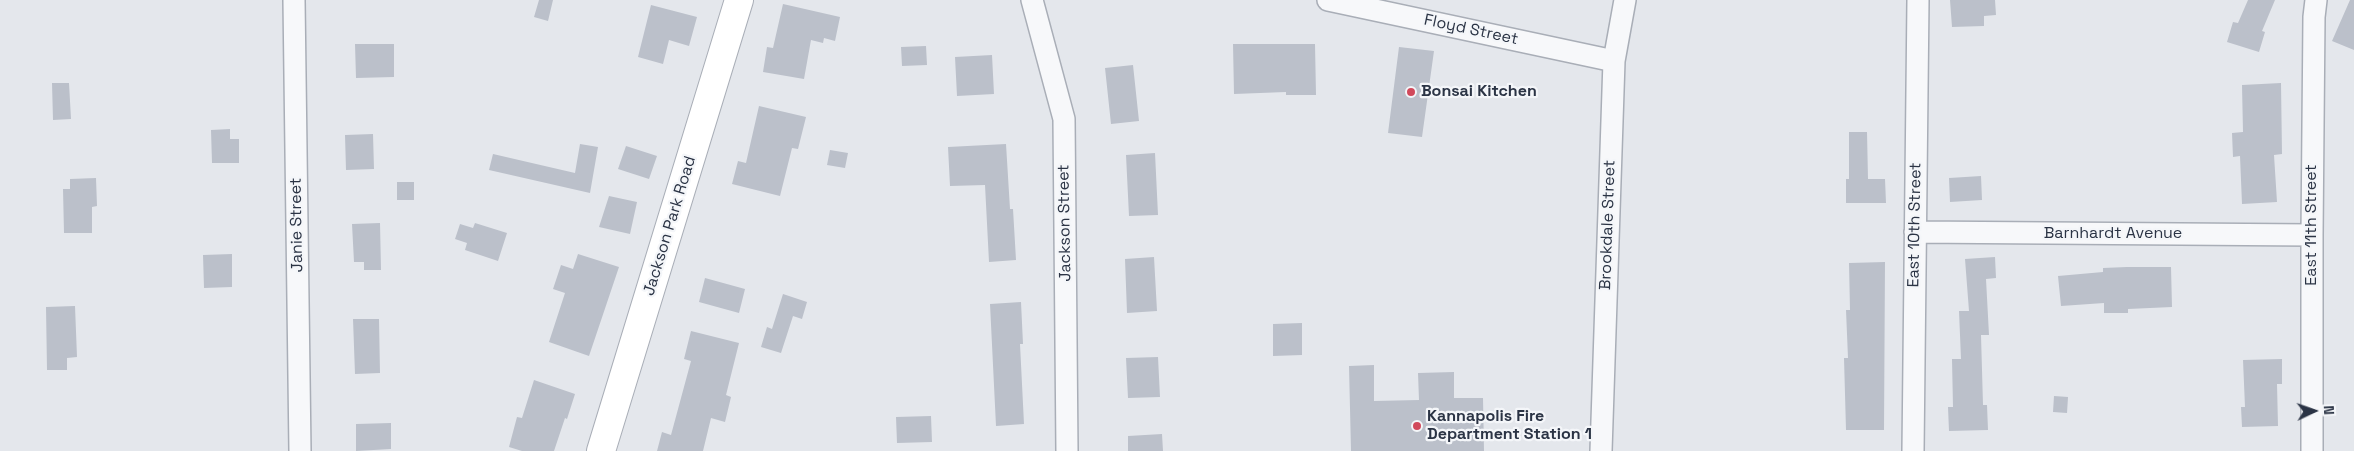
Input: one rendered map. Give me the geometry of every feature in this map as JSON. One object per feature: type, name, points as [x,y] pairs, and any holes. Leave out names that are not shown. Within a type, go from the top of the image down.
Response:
[{"type":"main road","name":"Jackson Park Road","points":[[601,451],[736,1]]},
{"type":"street","name":"Janie Street","points":[[294,0],[300,451]]},
{"type":"street","name":"Jackson Street","points":[[1032,0],[1064,119],[1067,451]]},
{"type":"street","name":"Floyd Street","points":[[1328,0],[1614,61]]},
{"type":"street","name":"Brookdale Street","points":[[1601,451],[1614,61],[1624,0]]},
{"type":"street","name":"East 10th Street","points":[[1913,451],[1918,0]]},
{"type":"street","name":"East 11th Street","points":[[2312,451],[2312,235],[2314,17],[2316,0]]},
{"type":"street","name":"Barnhardt Avenue","points":[[1915,232],[2312,235]]},
{"type":"building","points":[[539,0],[553,0],[548,21],[534,17]]},
{"type":"building","points":[[1950,0],[1995,0],[1996,15],[1984,16],[1984,26],[1952,27]]},
{"type":"building","points":[[2248,0],[2275,0],[2262,31],[2265,32],[2259,52],[2227,42],[2233,22],[2238,23]]},
{"type":"building","points":[[2350,0],[2354,0],[2354,50],[2332,41]]},
{"type":"building","points":[[783,4],[840,17],[835,41],[824,38],[823,43],[811,40],[804,79],[763,72],[767,47],[773,48]]},
{"type":"building","points":[[651,5],[697,17],[689,46],[669,40],[663,64],[638,57]]},
{"type":"building","points":[[355,44],[394,44],[394,77],[356,78]]},
{"type":"building","points":[[1233,44],[1315,44],[1316,95],[1286,95],[1286,92],[1234,94]]},
{"type":"building","points":[[926,46],[927,65],[902,66],[901,47]]},
{"type":"building","name":"Bonsai Kitchen","points":[[1399,47],[1434,51],[1422,137],[1388,133]]},
{"type":"building","points":[[992,55],[994,94],[957,96],[955,57]]},
{"type":"building","points":[[1133,65],[1139,121],[1111,124],[1105,68]]},
{"type":"building","points":[[52,83],[69,83],[71,119],[53,120]]},
{"type":"building","points":[[2281,83],[2282,154],[2274,155],[2277,202],[2242,204],[2240,156],[2233,157],[2232,133],[2243,132],[2242,85]]},
{"type":"building","points":[[759,106],[806,117],[798,149],[792,148],[780,196],[732,184],[738,161],[746,163]]},
{"type":"building","points":[[230,129],[230,139],[239,139],[239,163],[212,163],[211,130]]},
{"type":"building","points":[[1849,132],[1867,132],[1868,179],[1885,179],[1886,203],[1846,203],[1846,179],[1849,179]]},
{"type":"building","points":[[373,134],[374,169],[346,170],[345,135]]},
{"type":"building","points":[[580,144],[598,147],[590,193],[489,170],[493,154],[575,173]]},
{"type":"building","points":[[1006,144],[1010,209],[1013,209],[1016,260],[989,262],[985,185],[950,186],[948,147]]},
{"type":"building","points":[[626,146],[657,156],[649,179],[618,169]]},
{"type":"building","points":[[830,150],[848,153],[845,168],[827,165]]},
{"type":"building","points":[[1155,153],[1158,215],[1129,216],[1126,155]]},
{"type":"building","points":[[1981,176],[1982,200],[1950,202],[1949,178]]},
{"type":"building","points":[[96,178],[97,206],[92,207],[92,233],[64,233],[63,189],[70,189],[70,179]]},
{"type":"building","points":[[397,182],[414,182],[414,200],[397,200]]},
{"type":"building","points":[[609,196],[637,202],[630,234],[599,227]]},
{"type":"building","points":[[380,223],[381,270],[364,270],[364,262],[354,262],[352,224]]},
{"type":"building","points":[[475,223],[507,233],[498,261],[465,250],[467,243],[455,239],[460,224],[473,228]]},
{"type":"building","points":[[232,254],[232,287],[204,288],[203,255]]},
{"type":"building","points":[[578,254],[619,267],[589,356],[549,342],[565,293],[553,289],[561,265],[573,269]]},
{"type":"building","points":[[1154,257],[1157,311],[1127,313],[1125,259]]},
{"type":"building","points":[[1995,257],[1996,278],[1986,279],[1989,335],[1981,335],[1983,405],[1987,405],[1988,430],[1949,431],[1948,407],[1953,407],[1952,359],[1961,359],[1959,311],[1969,311],[1965,259]]},
{"type":"building","points":[[1885,262],[1884,430],[1846,430],[1844,358],[1848,358],[1846,310],[1850,310],[1849,263]]},
{"type":"building","points":[[2171,267],[2172,307],[2128,309],[2128,313],[2104,313],[2104,303],[2061,306],[2058,276],[2103,272],[2103,268]]},
{"type":"building","points":[[705,278],[745,289],[739,313],[699,302]]},
{"type":"building","points":[[783,294],[807,302],[802,319],[793,316],[781,353],[761,347],[767,327],[772,329]]},
{"type":"building","points":[[1021,302],[1023,344],[1020,344],[1024,424],[996,426],[990,304]]},
{"type":"building","points":[[75,306],[77,357],[67,358],[67,370],[47,370],[46,307]]},
{"type":"building","points":[[353,319],[379,319],[380,373],[355,374]]},
{"type":"building","points":[[1302,323],[1302,355],[1273,356],[1273,324]]},
{"type":"building","points":[[691,331],[739,343],[726,395],[731,397],[725,422],[711,418],[703,451],[657,451],[662,432],[671,435],[691,361],[684,359]]},
{"type":"building","points":[[1158,357],[1160,397],[1128,398],[1126,358]]},
{"type":"building","points":[[2282,359],[2282,384],[2277,384],[2278,426],[2242,427],[2241,407],[2245,407],[2243,360]]},
{"type":"building","name":"Kannapolis Fire Department Station 1","points":[[1374,365],[1374,401],[1419,400],[1418,373],[1454,372],[1454,398],[1483,398],[1484,451],[1351,451],[1349,366]]},
{"type":"building","points":[[534,380],[575,394],[554,451],[522,451],[509,447],[517,417],[522,418]]},
{"type":"building","points":[[2054,396],[2068,397],[2067,413],[2053,412]]},
{"type":"building","points":[[931,416],[932,442],[897,443],[896,417]]},
{"type":"building","points":[[391,423],[391,449],[356,451],[356,424]]},
{"type":"building","points":[[1162,434],[1163,451],[1128,451],[1128,436]]},
{"type":"place","name":"Bonsai Kitchen","points":[[1411,92]]},
{"type":"place","name":"Kannapolis Fire Department Station 1","points":[[1417,426]]}]
